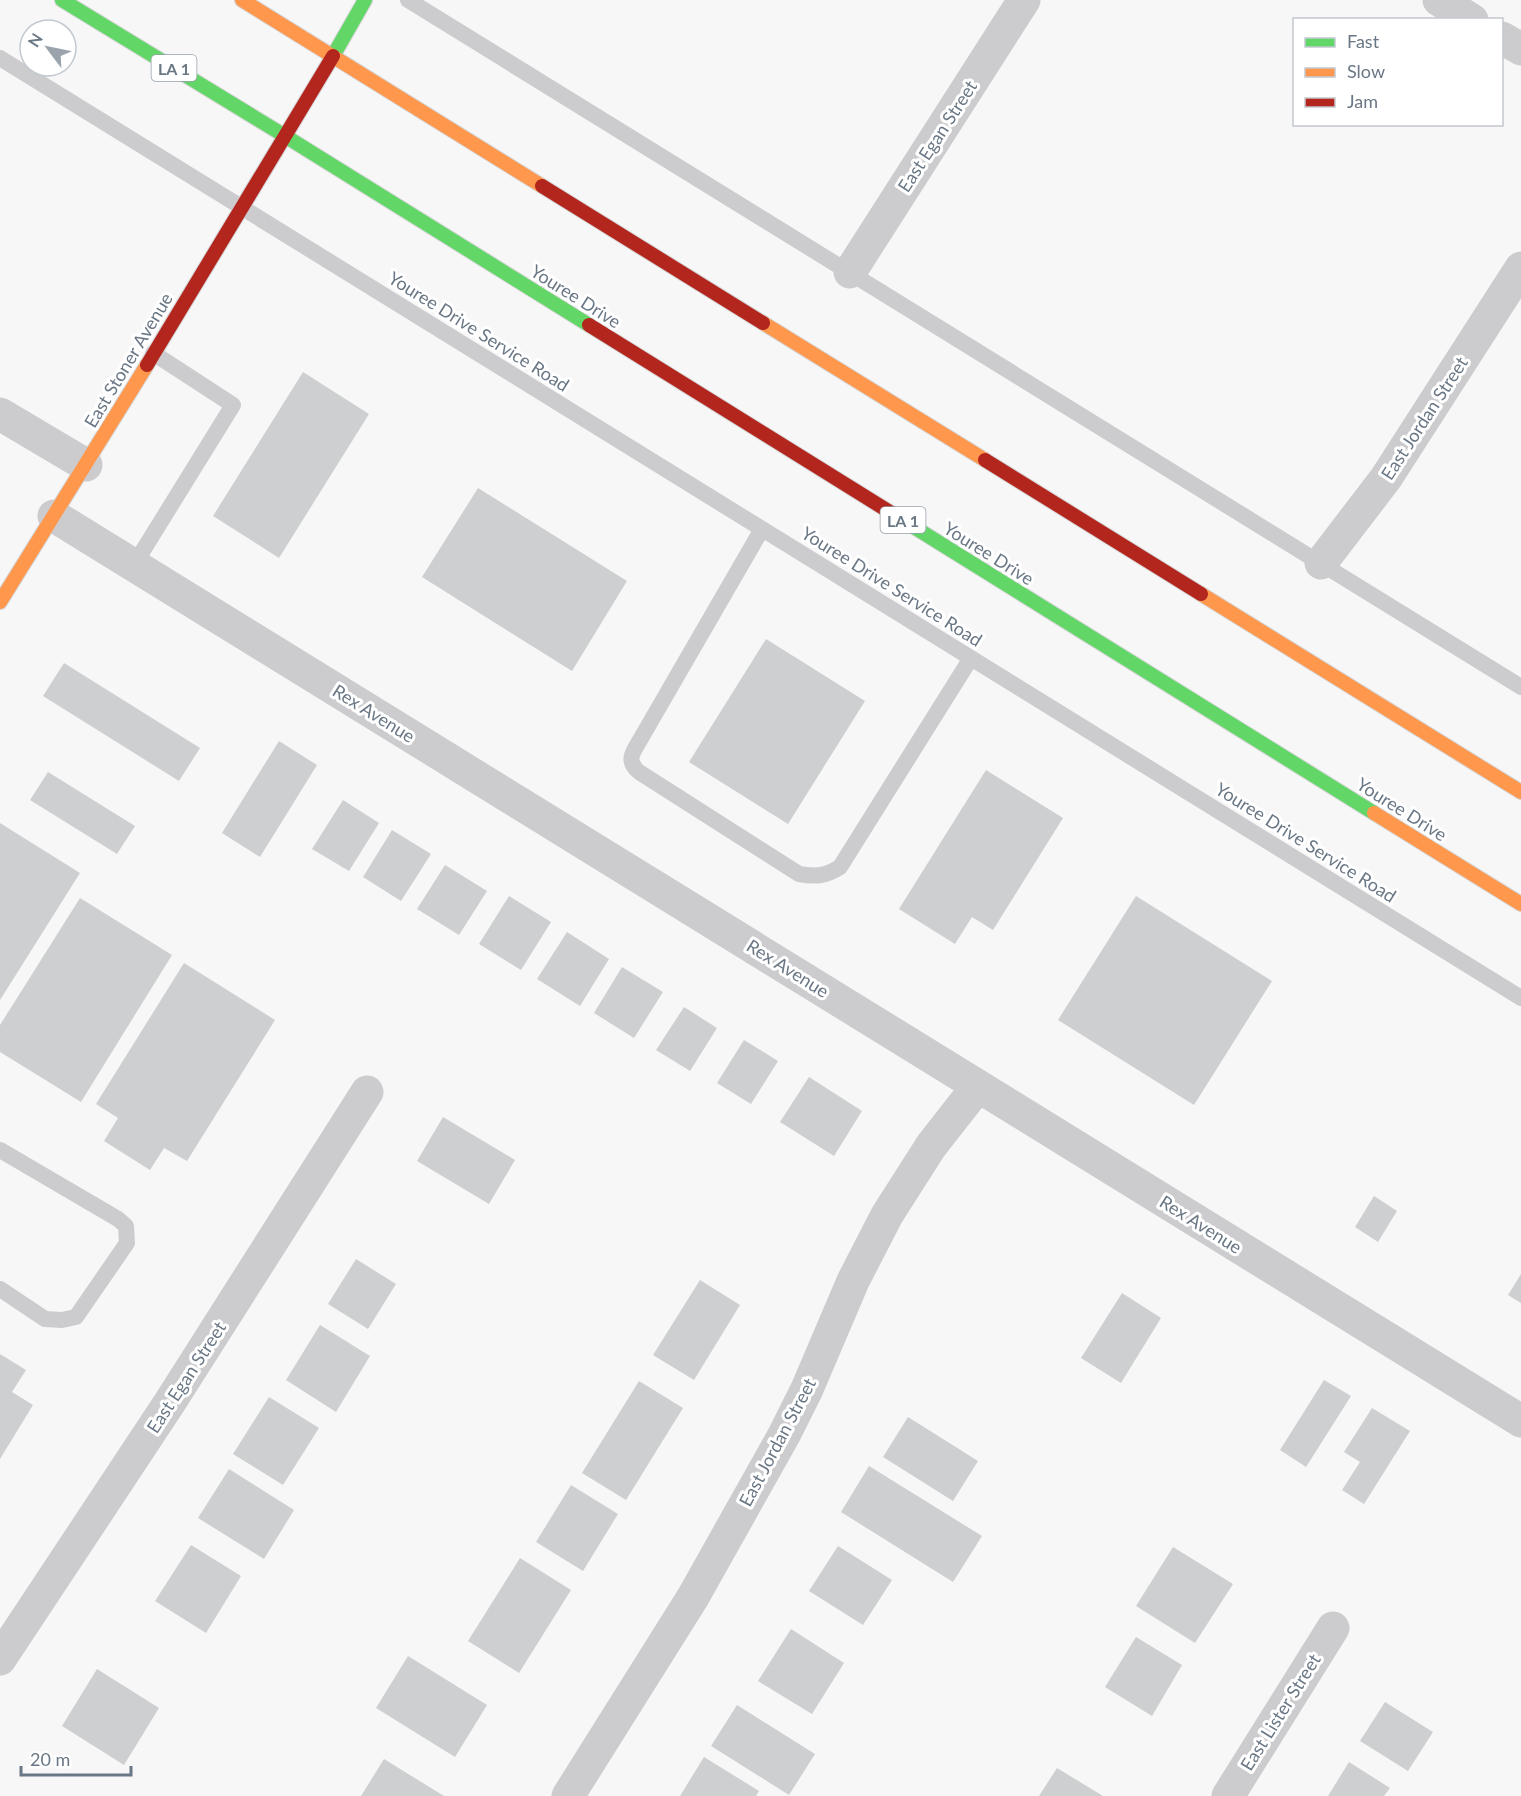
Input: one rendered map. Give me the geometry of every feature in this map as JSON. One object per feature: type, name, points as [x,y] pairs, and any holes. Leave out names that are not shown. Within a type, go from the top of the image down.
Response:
[{"type":"main road","name":"LA 1","points":[[62,0],[285,136]]},
{"type":"main road","points":[[242,0],[1521,792]]},
{"type":"main road","points":[[333,56],[365,0]]},
{"type":"main road","name":"East Stoner Avenue","points":[[0,602],[243,208],[333,56]]},
{"type":"main road","name":"Youree Drive","points":[[285,136],[1521,904]]},
{"type":"street","name":"East Egan Street","points":[[850,272],[1023,0]]},
{"type":"street","points":[[1439,0],[1469,18]]},
{"type":"street","points":[[1503,39],[1521,49]]},
{"type":"street","name":"East Jordan Street","points":[[1321,563],[1386,478],[1521,268]]},
{"type":"street","points":[[0,414],[86,465]]},
{"type":"street","name":"Rex Avenue","points":[[54,516],[1521,1421]]},
{"type":"street","name":"East Jordan Street","points":[[568,1796],[693,1597],[784,1435],[807,1389],[853,1281],[887,1215],[931,1146],[978,1086]]},
{"type":"street","name":"East Egan Street","points":[[0,1659],[170,1402],[367,1092]]},
{"type":"street","name":"East Lister Street","points":[[1228,1796],[1333,1628]]},
{"type":"lane","points":[[408,0],[1521,687]]},
{"type":"lane","name":"Youree Drive Service Road","points":[[0,58],[1521,998]]},
{"type":"lane","points":[[134,565],[233,405],[153,353]]},
{"type":"lane","points":[[762,529],[640,740],[631,760],[632,767],[639,772],[800,874],[820,876],[829,874],[840,867],[971,658]]},
{"type":"lane","points":[[0,1150],[118,1219],[126,1226],[127,1243],[76,1317],[62,1320],[45,1318],[0,1289]]},
{"type":"building","points":[[303,372],[369,414],[279,558],[213,516]]},
{"type":"building","points":[[478,488],[627,581],[572,671],[422,577]]},
{"type":"building","points":[[766,639],[865,701],[788,824],[689,762]]},
{"type":"building","points":[[64,663],[200,748],[179,781],[43,696]]},
{"type":"building","points":[[279,741],[317,765],[260,857],[222,833]]},
{"type":"building","points":[[986,770],[1063,818],[993,930],[972,917],[955,944],[899,909]]},
{"type":"building","points":[[48,772],[135,826],[117,854],[30,800]]},
{"type":"building","points":[[343,800],[379,823],[349,871],[312,849]]},
{"type":"building","points":[[0,823],[80,873],[0,1000]]},
{"type":"building","points":[[392,830],[431,854],[401,901],[363,877]]},
{"type":"building","points":[[445,865],[487,891],[459,935],[417,909]]},
{"type":"building","points":[[509,896],[551,922],[521,970],[479,944]]},
{"type":"building","points":[[1136,896],[1272,981],[1194,1105],[1058,1020]]},
{"type":"building","points":[[80,898],[172,955],[81,1102],[0,1052],[0,1025]]},
{"type":"building","points":[[567,932],[609,959],[580,1006],[537,979]]},
{"type":"building","points":[[184,963],[275,1020],[187,1161],[164,1148],[150,1170],[104,1141],[118,1118],[96,1104]]},
{"type":"building","points":[[622,967],[663,992],[634,1038],[594,1013]]},
{"type":"building","points":[[684,1007],[717,1028],[690,1071],[656,1050]]},
{"type":"building","points":[[744,1040],[778,1061],[751,1104],[717,1083]]},
{"type":"building","points":[[809,1077],[862,1111],[834,1156],[780,1122]]},
{"type":"building","points":[[443,1117],[515,1160],[489,1204],[417,1161]]},
{"type":"building","points":[[1374,1196],[1397,1211],[1378,1242],[1355,1227]]},
{"type":"building","points":[[356,1259],[396,1284],[368,1329],[328,1304]]},
{"type":"building","points":[[1521,1274],[1521,1303],[1508,1295]]},
{"type":"building","points":[[700,1280],[740,1305],[694,1380],[653,1355]]},
{"type":"building","points":[[1122,1293],[1161,1318],[1121,1383],[1081,1358]]},
{"type":"building","points":[[320,1325],[370,1356],[336,1412],[286,1380]]},
{"type":"building","points":[[0,1354],[26,1370],[12,1392],[33,1405],[0,1459]]},
{"type":"building","points":[[1324,1380],[1351,1396],[1306,1467],[1280,1450]]},
{"type":"building","points":[[639,1381],[683,1408],[626,1500],[582,1473]]},
{"type":"building","points":[[269,1397],[319,1428],[283,1485],[233,1454]]},
{"type":"building","points":[[1372,1408],[1410,1431],[1364,1504],[1342,1490],[1360,1462],[1344,1452]]},
{"type":"building","points":[[908,1417],[978,1461],[953,1501],[883,1457]]},
{"type":"building","points":[[869,1466],[982,1536],[953,1582],[841,1512]]},
{"type":"building","points":[[229,1469],[294,1510],[264,1559],[198,1518]]},
{"type":"building","points":[[571,1485],[618,1514],[583,1571],[536,1542]]},
{"type":"building","points":[[191,1545],[241,1576],[206,1633],[155,1601]]},
{"type":"building","points":[[838,1546],[892,1580],[863,1625],[809,1591]]},
{"type":"building","points":[[1173,1547],[1233,1584],[1195,1643],[1136,1606]]},
{"type":"building","points":[[520,1558],[571,1590],[519,1673],[468,1641]]},
{"type":"building","points":[[791,1629],[844,1663],[812,1714],[758,1681]]},
{"type":"building","points":[[1136,1637],[1182,1665],[1152,1716],[1105,1687]]},
{"type":"building","points":[[408,1656],[487,1705],[455,1757],[376,1708]]},
{"type":"building","points":[[97,1669],[159,1708],[124,1765],[62,1726]]},
{"type":"building","points":[[1385,1702],[1433,1732],[1408,1771],[1360,1741]]},
{"type":"building","points":[[737,1705],[815,1754],[789,1795],[711,1746]]},
{"type":"building","points":[[704,1757],[759,1791],[756,1796],[680,1796]]},
{"type":"building","points":[[384,1759],[444,1796],[361,1796]]},
{"type":"building","points":[[1349,1762],[1390,1788],[1384,1796],[1328,1796]]},
{"type":"building","points":[[1057,1768],[1103,1796],[1039,1796]]},
{"type":"traffic: fast","points":[[62,0],[589,325]]},
{"type":"traffic: fast","points":[[333,56],[365,0]]},
{"type":"traffic: fast","points":[[893,514],[1374,813]]},
{"type":"traffic: slow","points":[[242,0],[542,186]]},
{"type":"traffic: slow","points":[[763,323],[985,460]]},
{"type":"traffic: slow","points":[[0,602],[147,365]]},
{"type":"traffic: slow","points":[[1201,594],[1521,792]]},
{"type":"traffic: slow","points":[[1374,813],[1521,904]]},
{"type":"traffic: jam","points":[[285,136],[333,56]]},
{"type":"traffic: jam","points":[[147,365],[285,136]]},
{"type":"traffic: jam","points":[[542,186],[763,323]]},
{"type":"traffic: jam","points":[[589,325],[893,514]]},
{"type":"traffic: jam","points":[[985,460],[1201,594]]}]
